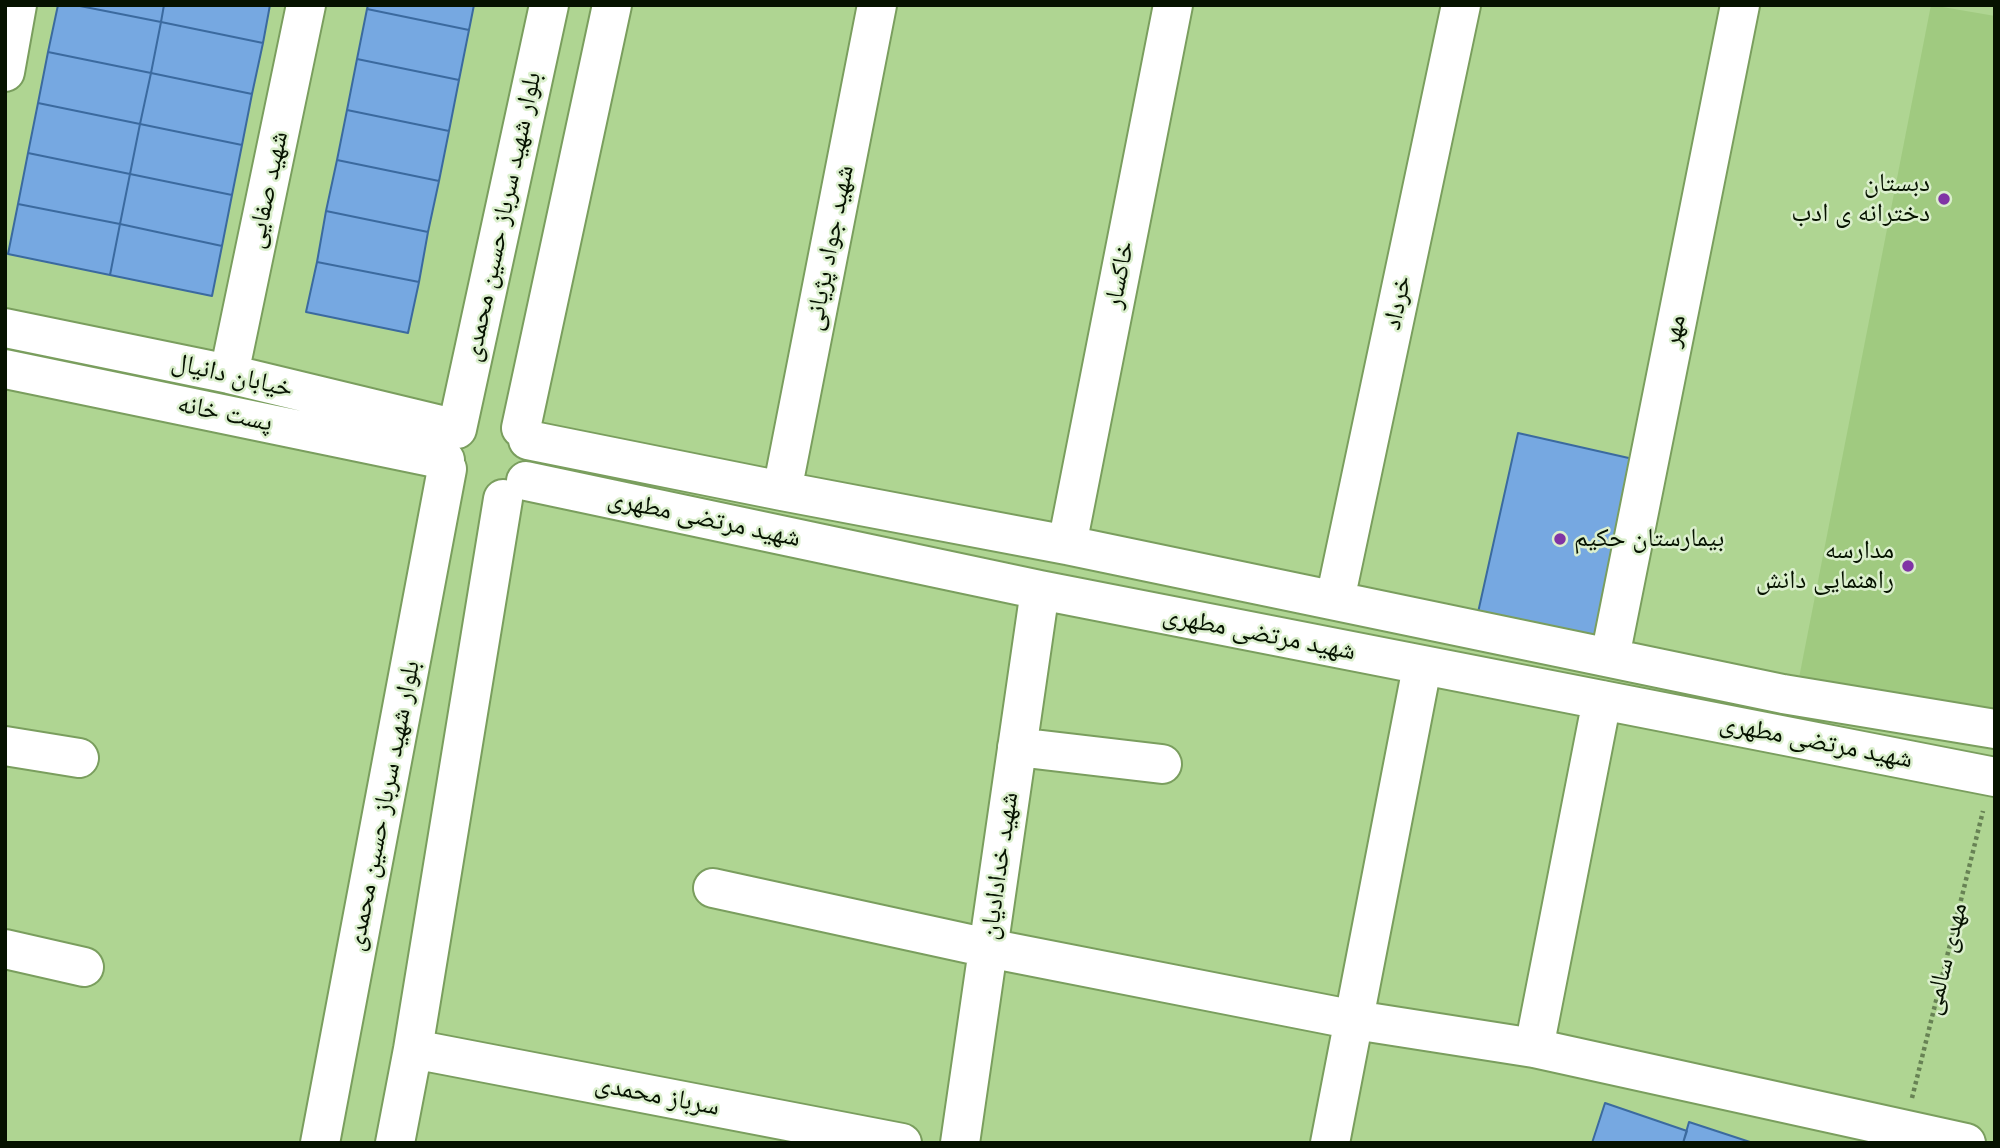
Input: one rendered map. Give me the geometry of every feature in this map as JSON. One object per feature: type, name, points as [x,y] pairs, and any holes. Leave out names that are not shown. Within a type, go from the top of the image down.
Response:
[{"type":"street","points":[[5,72],[17,5]]},
{"type":"street","name":"شهید صفایی","points":[[229,374],[306,5]]},
{"type":"street","name":"بلوار شهید سرباز حسین محمدی","points":[[320,1143],[450,452],[550,5]]},
{"type":"street","points":[[525,434],[612,5]]},
{"type":"street","name":"شهید جواد پژیانی","points":[[782,491],[877,5]]},
{"type":"street","name":"خاکسار","points":[[1067,544],[1172,5]]},
{"type":"street","name":"خرداد","points":[[1335,600],[1461,5]]},
{"type":"street","name":"مهر","points":[[1610,657],[1740,5]]},
{"type":"street","name":"خیابان دانیال","points":[[5,328],[229,374],[450,452]]},
{"type":"street","name":"پست خانه","points":[[5,369],[450,452]]},
{"type":"street","points":[[395,1143],[515,490],[531,468],[532,454],[525,434],[509,419],[496,415],[481,415],[468,420],[450,452],[453,482],[475,499],[489,501],[515,490]]},
{"type":"street","name":"شهید مرتضی مطهری","points":[[525,434],[782,491],[1067,544],[1783,694],[1995,729]]},
{"type":"street","name":"شهید مرتضی مطهری","points":[[515,490],[1993,777]]},
{"type":"street","name":"شهید خدادادیان","points":[[960,1143],[1040,590]]},
{"type":"street","points":[[1330,1143],[1422,667]]},
{"type":"street","points":[[1534,1048],[1602,700]]},
{"type":"street","points":[[5,746],[79,758]]},
{"type":"street","points":[[1017,747],[1162,764]]},
{"type":"street","points":[[713,888],[988,948],[1355,1020],[1534,1048],[1904,1136],[1966,1143]]},
{"type":"street","points":[[5,949],[85,968]]},
{"type":"street","name":"سرباز محمدی","points":[[413,1049],[902,1143]]},
{"type":"path","name":"مهدی سالمی","points":[[1904,1136],[1993,777]]},
{"type":"shaded area","points":[[1931,5],[1995,16],[1995,713],[1799,678]]},
{"type":"building","points":[[58,5],[75,5],[161,22],[151,73],[48,52]]},
{"type":"building","points":[[75,5],[164,5],[161,22]]},
{"type":"building","points":[[164,5],[270,5],[263,43],[161,22]]},
{"type":"building","points":[[368,5],[474,5],[469,30],[367,9]]},
{"type":"building","points":[[367,9],[469,30],[459,80],[357,59]]},
{"type":"building","points":[[161,22],[263,43],[252,94],[151,73]]},
{"type":"building","points":[[48,52],[151,73],[140,124],[38,103]]},
{"type":"building","points":[[357,59],[459,80],[449,131],[347,110]]},
{"type":"building","points":[[151,73],[252,94],[242,145],[140,124]]},
{"type":"building","points":[[38,103],[140,124],[130,174],[28,153]]},
{"type":"building","points":[[347,110],[449,131],[439,181],[337,160]]},
{"type":"building","points":[[140,124],[242,145],[232,195],[130,174]]},
{"type":"building","points":[[28,153],[130,174],[120,224],[18,204]]},
{"type":"building","points":[[337,160],[439,181],[428,232],[326,211]]},
{"type":"building","points":[[130,174],[232,195],[222,246],[120,224]]},
{"type":"building","points":[[18,204],[120,224],[110,275],[8,254]]},
{"type":"building","points":[[326,211],[428,232],[419,282],[317,262]]},
{"type":"building","points":[[120,224],[222,246],[212,296],[110,275]]},
{"type":"building","points":[[317,262],[419,282],[408,333],[306,312]]},
{"type":"building","name":"بیمارستان حکیم","points":[[1518,433],[1642,461],[1602,646],[1477,617]]},
{"type":"building","points":[[1605,1103],[1687,1131],[1683,1143],[1592,1143]]},
{"type":"building","points":[[1689,1122],[1753,1143],[1683,1143]]},
{"type":"place","name":"دبستان دخترانه ی ادب","points":[[1944,199]]},
{"type":"place","name":"بیمارستان حکیم","points":[[1560,539]]},
{"type":"place","name":"مدارسه راهنمایی دانش","points":[[1908,566]]}]
